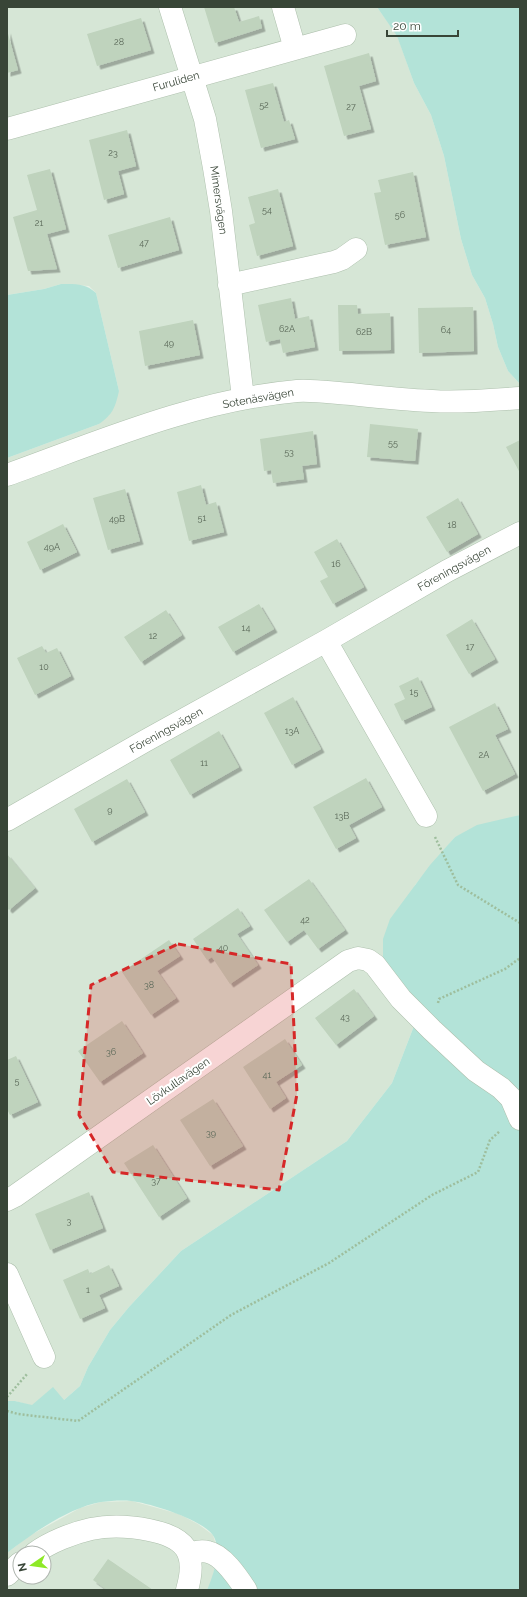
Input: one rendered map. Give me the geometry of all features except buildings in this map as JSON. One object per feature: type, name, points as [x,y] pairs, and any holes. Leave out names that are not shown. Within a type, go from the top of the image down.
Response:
[{"type":"street","name":"Mimersvägen","points":[[170,7],[205,119],[221,212],[243,398]]},
{"type":"street","points":[[284,7],[295,49]]},
{"type":"street","name":"Furuliden","points":[[7,129],[345,35]]},
{"type":"street","points":[[229,285],[334,262],[342,259],[356,249]]},
{"type":"street","name":"Sotenäsvägen","points":[[7,475],[140,427],[243,398],[299,391],[434,401],[473,401],[520,398]]},
{"type":"street","name":"Föreningsvägen","points":[[7,820],[145,741],[326,641],[447,571],[520,533]]},
{"type":"street","points":[[326,641],[426,816]]},
{"type":"street","name":"Lövkullavägen","points":[[7,1200],[15,1196],[348,961],[358,958],[368,960],[375,965],[401,999],[432,1030]]},
{"type":"street","points":[[432,1030],[476,1071],[502,1088],[511,1098],[519,1117]]},
{"type":"street","points":[[7,1274],[44,1357]]},
{"type":"street","points":[[51,1545],[70,1536],[110,1526],[134,1527],[166,1533],[178,1540],[189,1554],[190,1579],[187,1590]]},
{"type":"street","points":[[189,1554],[200,1551],[210,1552],[225,1563],[246,1590]]},
{"type":"path","points":[[426,816],[458,885],[520,923]]},
{"type":"path","points":[[432,1030],[438,1000],[505,969],[520,958]]},
{"type":"path","points":[[7,1411],[18,1414],[78,1421],[231,1316],[329,1263],[432,1195],[478,1172],[490,1140],[519,1117]]},
{"type":"path","points":[[7,1397],[44,1357]]},
{"type":"highlighted area","points":[[178,944],[291,964],[297,1094],[279,1190],[113,1172],[79,1115],[91,985]]},
{"type":"shaded area","points":[[7,7],[377,7],[397,35],[414,83],[431,115],[444,156],[461,239],[472,275],[485,298],[498,347],[508,371],[520,384],[520,815],[455,837],[415,885],[389,967],[414,1026],[392,1083],[347,1141],[181,1251],[129,1307],[110,1330],[88,1367],[80,1386],[57,1406],[33,1406],[15,1401],[7,1401],[7,458],[99,424],[119,391],[96,293],[89,286],[61,284],[44,289],[7,295]]},
{"type":"shaded area","points":[[377,7],[520,7],[520,384],[508,371],[498,347],[485,298],[472,275],[461,239],[444,156],[431,115],[414,83],[397,36]]},
{"type":"shaded area","points":[[61,284],[76,284],[88,287],[96,293],[119,391],[116,402],[110,414],[99,424],[7,458],[7,295],[44,289]]},
{"type":"shaded area","points":[[520,815],[520,1590],[207,1590],[212,1578],[217,1554],[217,1546],[212,1534],[206,1528],[186,1517],[162,1508],[139,1502],[127,1501],[101,1502],[76,1510],[51,1522],[18,1545],[12,1545],[12,1549],[7,1553],[7,1401],[15,1401],[32,1405],[53,1387],[64,1400],[80,1386],[88,1367],[110,1330],[129,1307],[181,1251],[347,1141],[392,1083],[414,1026],[383,957],[383,939],[390,919],[430,865],[455,837],[477,825]]},
{"type":"shaded area","points":[[132,1501],[179,1514],[198,1524],[213,1535],[217,1548],[213,1578],[207,1590],[7,1590],[7,1553],[12,1549],[12,1585],[52,1585],[52,1545],[17,1545],[29,1536],[80,1508],[101,1502]]}]
